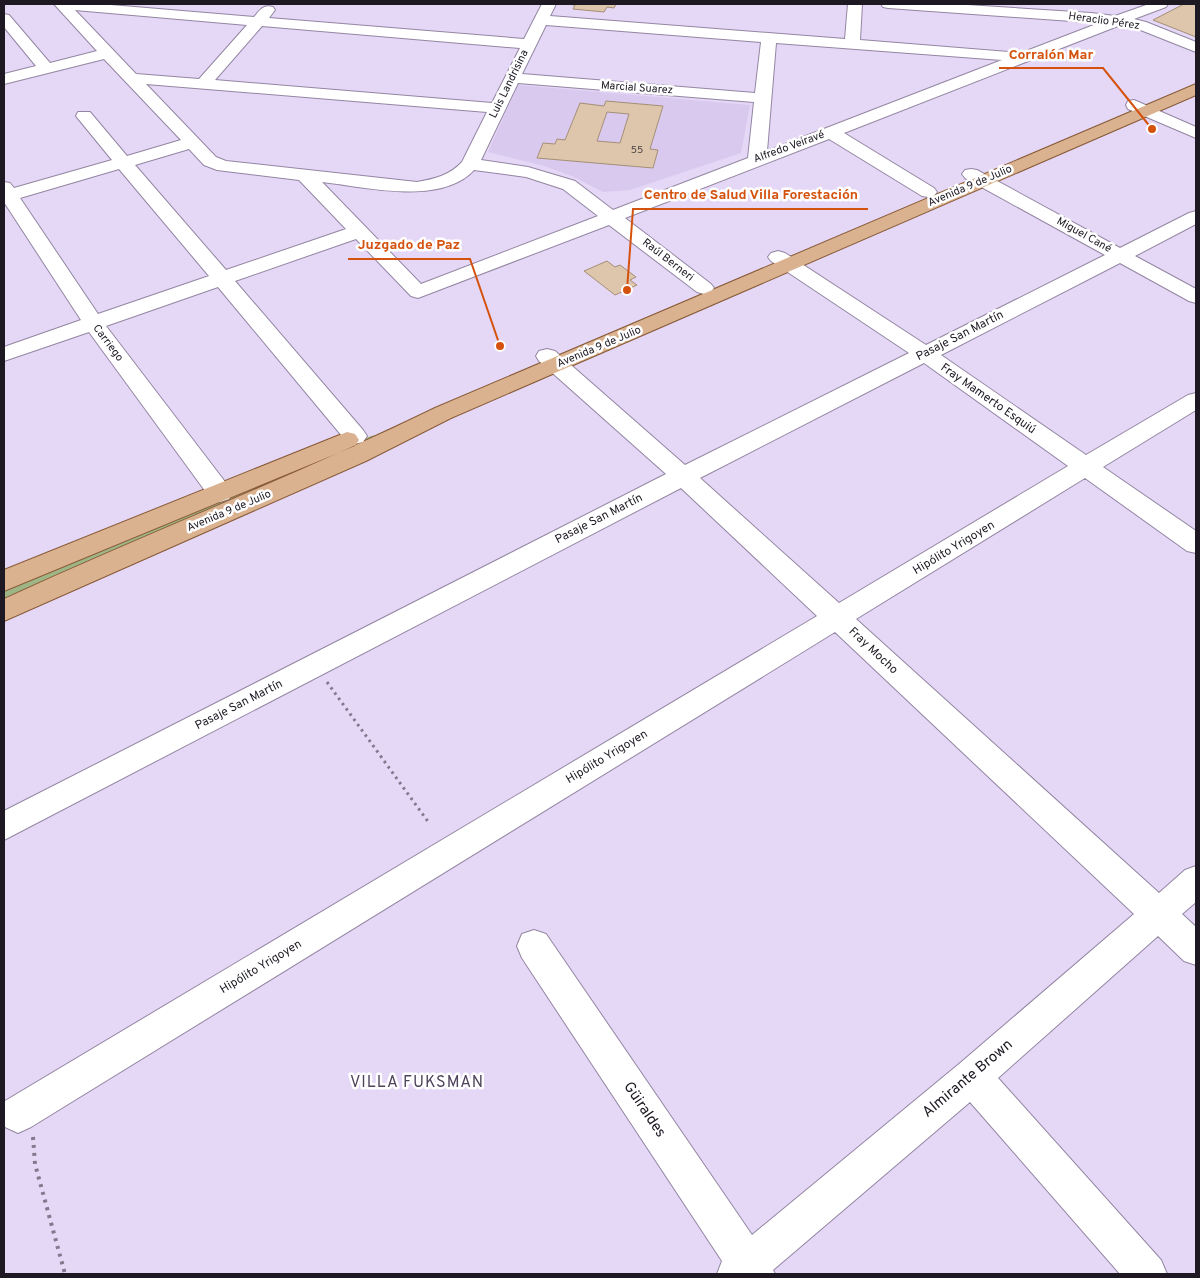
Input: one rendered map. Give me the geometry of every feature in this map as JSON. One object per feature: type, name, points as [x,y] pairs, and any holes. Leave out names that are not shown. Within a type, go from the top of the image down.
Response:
[{"type":"main road","name":"Avenida 9 de Julio","points":[[1140,108],[1196,77]]},
{"type":"main road","name":"Avenida 9 de Julio","points":[[4,581],[354,436],[436,406],[478,385],[552,360],[1140,108],[1196,88]]},
{"type":"main road","name":"Avenida 9 de Julio","points":[[10,609],[80,575],[358,455],[704,288],[783,261],[928,192],[977,177]]},
{"type":"main road","points":[[4,561],[211,496]]},
{"type":"street","points":[[61,4],[530,44]]},
{"type":"street","points":[[61,4],[210,161],[223,166],[417,187],[442,183],[462,173],[470,164]]},
{"type":"street","points":[[204,83],[274,4]]},
{"type":"street","name":"Luis Landrisina","points":[[470,164],[549,4]]},
{"type":"street","points":[[852,43],[855,4]]},
{"type":"street","name":"Heraclio Pérez","points":[[888,4],[1091,17],[1141,25],[1196,47]]},
{"type":"street","name":"Alfredo Veiravé","points":[[359,231],[418,292],[756,159],[1026,58],[1161,4]]},
{"type":"street","points":[[4,18],[46,68]]},
{"type":"street","points":[[541,20],[1026,58]]},
{"type":"street","points":[[756,159],[769,38]]},
{"type":"street","points":[[4,80],[108,53]]},
{"type":"street","points":[[131,78],[498,108]]},
{"type":"street","name":"Marcial Suarez","points":[[512,78],[762,98]]},
{"type":"street","points":[[1140,108],[1196,133]]},
{"type":"street","points":[[84,116],[354,436]]},
{"type":"street","points":[[830,132],[928,192]]},
{"type":"street","points":[[6,193],[192,142]]},
{"type":"street","name":"Raúl Berneri","points":[[470,164],[528,172],[569,185],[704,288]]},
{"type":"street","points":[[4,354],[359,231],[305,175]]},
{"type":"street","name":"Miguel Cané","points":[[977,177],[1196,296]]},
{"type":"street","name":"Carriego","points":[[6,193],[211,496]]},
{"type":"street","name":"Pasaje San Martín","points":[[4,826],[683,476],[1196,217]]},
{"type":"street","name":"Fray Mamerto Esquiú","points":[[783,261],[924,354],[1196,544]]},
{"type":"street","name":"Fray Mocho","points":[[552,360],[683,476],[1196,949]]},
{"type":"street","name":"Hipólito Yrigoyen","points":[[24,1110],[1196,400]]},
{"type":"street","name":"Almirante Brown","points":[[747,1271],[1196,881]]},
{"type":"street","name":"Güiraldes","points":[[534,946],[747,1271]]},
{"type":"street","points":[[972,1077],[1147,1274]]},
{"type":"path","points":[[315,665],[429,823]]},
{"type":"path","points":[[24,1110],[34,1164],[65,1274]]},
{"type":"shaded area","points":[[518,85],[750,105],[741,153],[630,190],[603,192],[572,176],[544,166],[488,152]]},
{"type":"green space","points":[[390,432],[4,598],[4,589],[371,436]]},
{"type":"building","points":[[566,4],[616,4],[614,8],[607,7],[604,12],[573,9],[575,5]]},
{"type":"building","points":[[1184,4],[1196,4],[1196,37],[1153,20]]},
{"type":"building","points":[[606,101],[663,106],[650,149],[658,150],[653,168],[537,158],[543,143],[555,144],[557,139],[565,140],[580,103],[604,106]],"holes":[[[607,112],[629,114],[620,143],[597,141]]]},
{"type":"building","points":[[607,261],[615,267],[620,265],[636,277],[630,280],[637,285],[615,295],[584,271]]},
{"type":"place","name":"Corralón Mar","points":[[1152,129]]},
{"type":"place","name":"Centro de Salud Villa Forestación","points":[[627,290]]},
{"type":"place","name":"Juzgado de Paz","points":[[500,346]]},
{"type":"district","name":"VILLA FUKSMAN","points":[[417,1083]]}]
